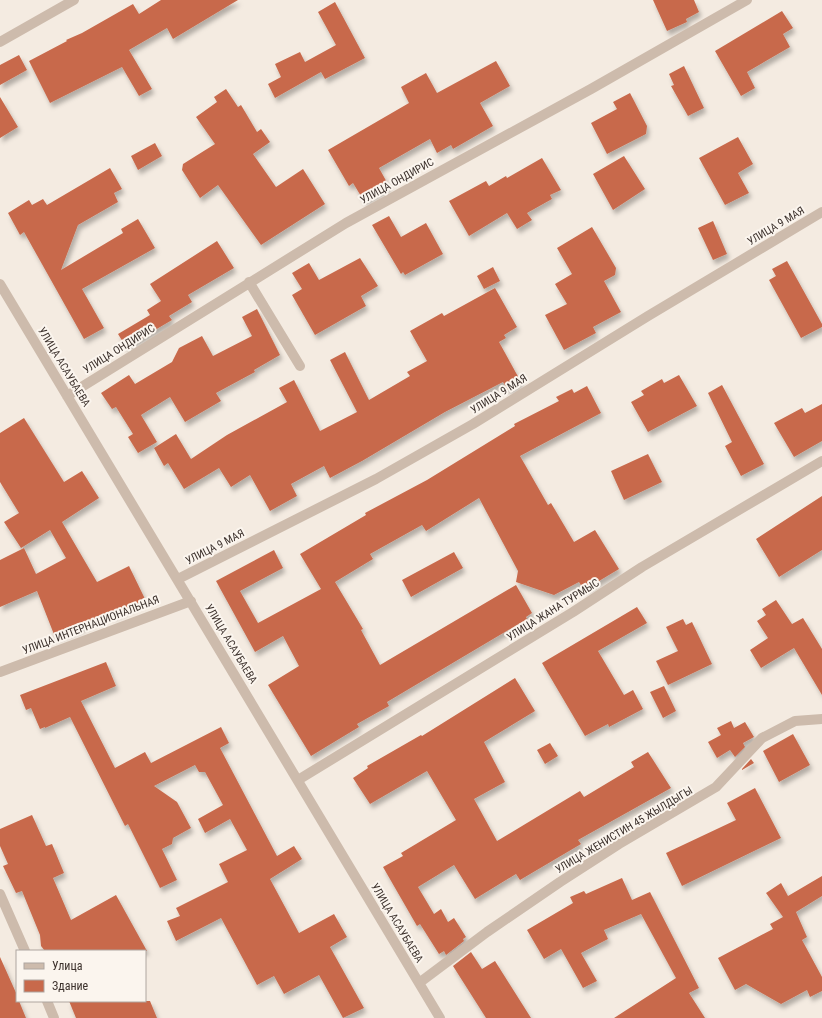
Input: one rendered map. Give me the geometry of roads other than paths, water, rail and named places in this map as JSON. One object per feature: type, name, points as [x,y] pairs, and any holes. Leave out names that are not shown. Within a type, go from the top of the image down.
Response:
[{"type":"street","points":[[0,42],[74,0]]},
{"type":"street","name":"УЛИЦА ОНДИРИС","points":[[67,396],[346,223],[747,0]]},
{"type":"street","name":"УЛИЦА 9 МАЯ","points":[[178,579],[376,479],[473,424],[648,316],[822,212]]},
{"type":"street","points":[[249,282],[300,366]]},
{"type":"street","name":"УЛИЦА АСАУБАЕВА","points":[[0,284],[440,1018]]},
{"type":"street","name":"УЛИЦА ЖАНА ТУРМЫС","points":[[298,780],[573,612],[642,567],[822,462]]},
{"type":"street","name":"УЛИЦА ИНТЕРНАЦИОНАЛЬНАЯ","points":[[0,672],[191,601]]},
{"type":"street","name":"УЛИЦА ЖЕНИСТИН 45 ЖЫЛДЫГЫ","points":[[419,983],[487,932],[560,882],[619,844],[716,788],[762,738],[795,721],[822,719]]},
{"type":"street","points":[[0,894],[25,950]]},
{"type":"street","points":[[47,1002],[54,1018]]}]
